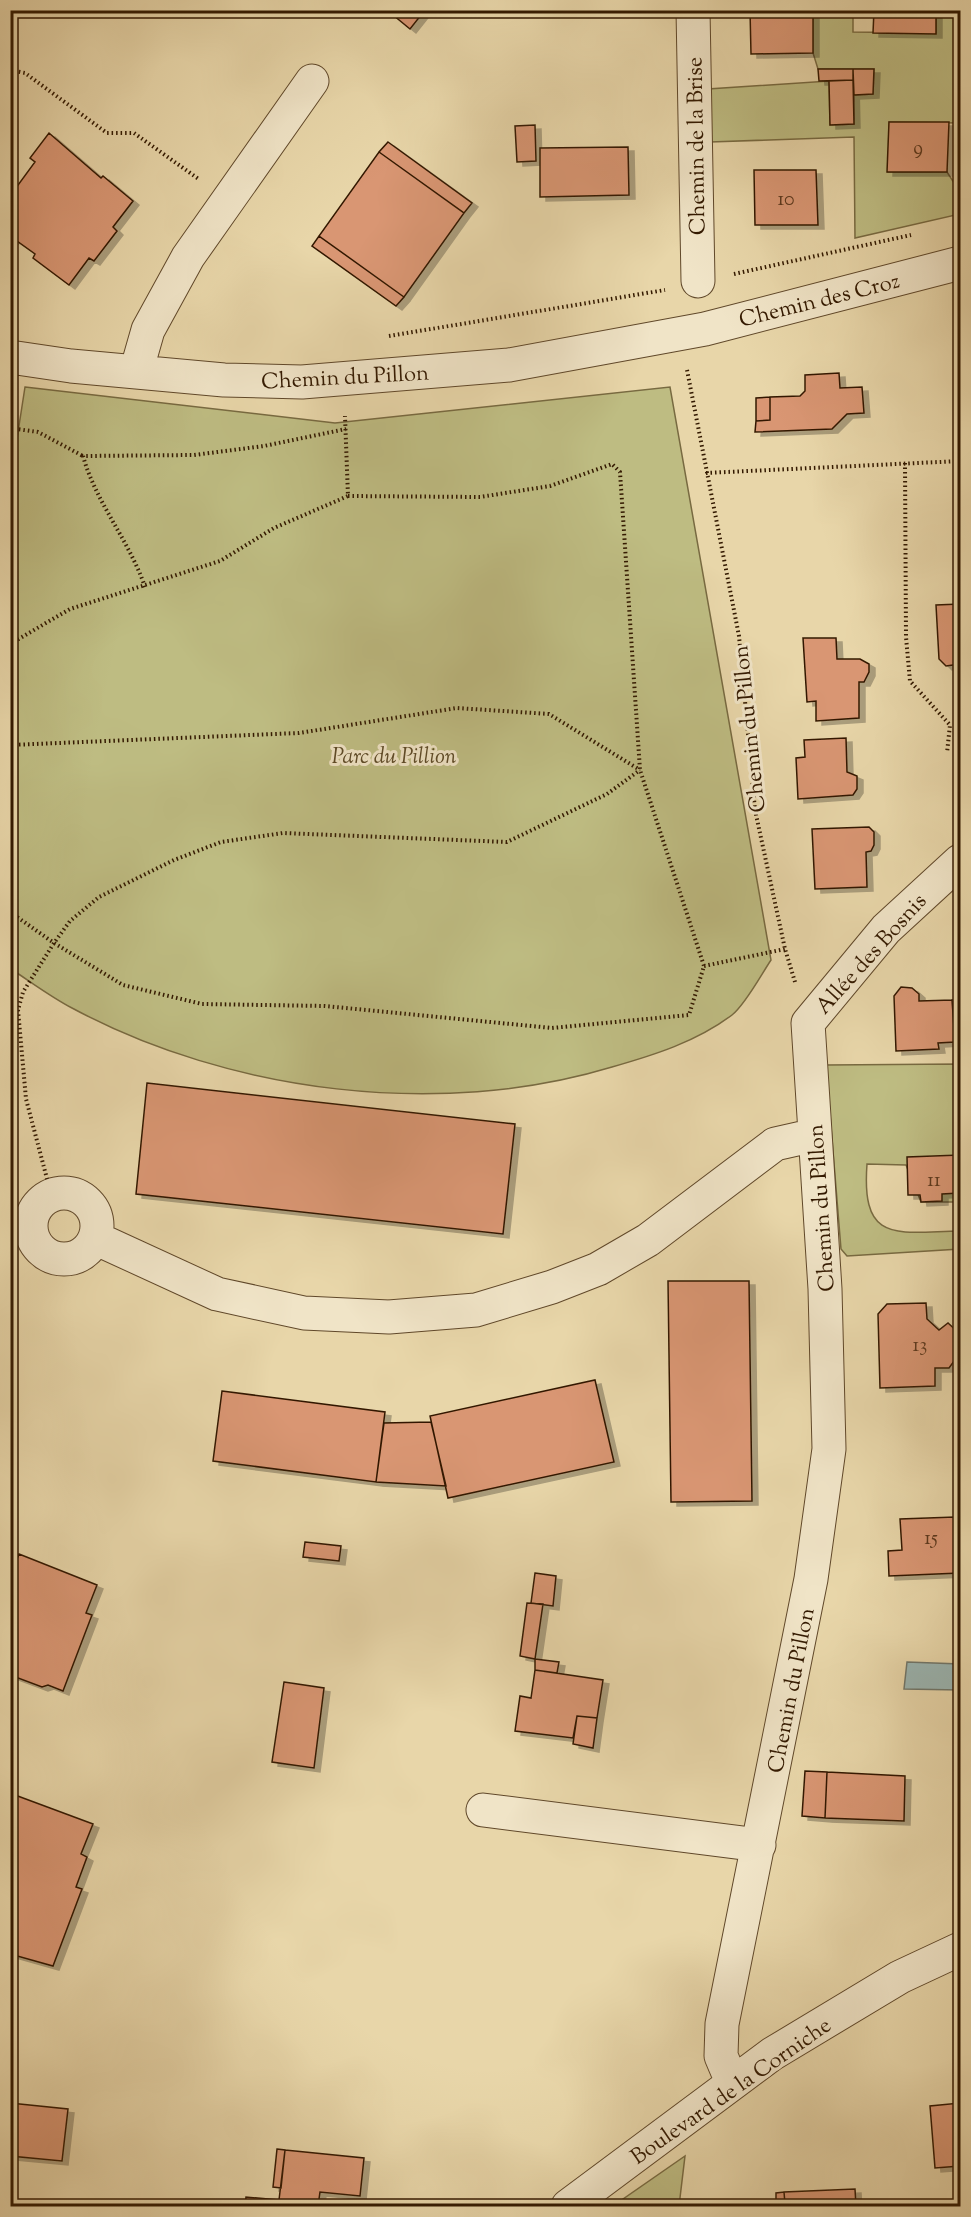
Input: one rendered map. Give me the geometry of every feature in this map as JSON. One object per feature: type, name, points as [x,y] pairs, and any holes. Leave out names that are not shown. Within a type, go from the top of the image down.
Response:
[{"type":"street","name":"Chemin de la Brise","points":[[693,10],[698,281]]},
{"type":"street","points":[[136,372],[148,330],[188,257],[312,81]]},
{"type":"street","name":"Chemin des Croz","points":[[678,334],[960,263]]},
{"type":"street","name":"Chemin du Pillon","points":[[10,357],[224,380],[302,382],[509,365],[678,334]]},
{"type":"street","name":"Allée des Bosnis","points":[[808,1023],[886,929],[960,861]]},
{"type":"street","name":"Chemin du Pillon","points":[[732,2082],[721,2056],[722,2024],[811,1579],[829,1449],[825,1289],[808,1023]]},
{"type":"street","points":[[95,1238],[217,1294],[304,1313],[390,1317],[476,1310],[552,1287],[598,1269],[648,1240],[775,1144],[815,1135]]},
{"type":"street","points":[[63,1192],[76,1194],[87,1202],[95,1212],[97,1225],[95,1238],[89,1248],[79,1256],[53,1258],[41,1251],[33,1240],[30,1226],[31,1204],[63,1192]]},
{"type":"street","points":[[483,1810],[759,1845]]},
{"type":"street","name":"Boulevard de la Corniche","points":[[568,2206],[732,2082],[900,1977],[960,1949]]},
{"type":"path","points":[[10,70],[25,73],[107,133],[134,133],[228,200]]},
{"type":"path","points":[[698,281],[914,234]]},
{"type":"path","name":"Chemin du Pillon","points":[[377,338],[667,290],[678,334],[739,636],[755,810],[785,949],[808,1023]]},
{"type":"path","points":[[341,379],[346,429],[348,496]]},
{"type":"path","points":[[10,428],[38,432],[83,456],[194,455],[264,446],[346,429]]},
{"type":"path","points":[[83,456],[90,482],[135,558],[145,587]]},
{"type":"path","points":[[706,473],[960,461]]},
{"type":"path","points":[[905,463],[906,637],[910,681],[950,725],[947,753]]},
{"type":"path","points":[[10,644],[70,609],[145,587],[220,561],[274,528],[348,496],[480,497],[550,486],[612,464],[620,471],[640,770],[704,966],[689,1015],[552,1028],[326,1006],[202,1004],[123,986],[54,943],[10,912]]},
{"type":"path","points":[[10,745],[299,733],[458,708],[549,714],[640,770]]},
{"type":"path","points":[[31,1204],[26,1099],[18,1010],[23,992],[54,943],[70,921],[99,897],[174,860],[221,842],[283,833],[507,842],[608,794],[640,770]]},
{"type":"path","points":[[704,966],[785,949]]},
{"type":"green space","points":[[813,11],[853,11],[853,32],[936,33],[936,11],[960,11],[960,123],[889,122],[888,172],[947,172],[960,192],[960,214],[855,238],[854,137],[710,142],[708,89],[829,81],[830,125],[854,124],[854,95],[873,94],[874,69],[818,69],[813,53]]},
{"type":"green space","name":"Parc du Pillion","points":[[25,387],[335,423],[670,387],[771,960],[737,1010],[704,1033],[689,1040],[612,1067],[546,1083],[477,1092],[407,1094],[337,1089],[267,1078],[199,1060],[134,1037],[72,1008],[11,969],[10,484]]},
{"type":"green space","points":[[960,1064],[960,1202],[921,1202],[906,1165],[867,1164],[867,1190],[870,1209],[877,1221],[888,1228],[901,1232],[960,1231],[960,1249],[847,1256],[841,1249],[826,1065]]},
{"type":"green space","points":[[685,2156],[679,2206],[613,2206]]},
{"type":"water","points":[[907,1662],[960,1664],[960,1690],[904,1689]]},
{"type":"building","points":[[387,10],[425,10],[410,29]]},
{"type":"building","points":[[750,10],[813,10],[813,53],[751,54]]},
{"type":"building","points":[[874,10],[936,10],[936,34],[873,33]]},
{"type":"building","points":[[818,69],[853,69],[853,80],[819,81]]},
{"type":"building","points":[[853,69],[874,69],[873,94],[854,95]]},
{"type":"building","points":[[853,80],[854,124],[830,125],[829,81]]},
{"type":"building","points":[[889,122],[949,122],[947,172],[887,172]]},
{"type":"building","points":[[535,125],[536,161],[517,162],[515,126]]},
{"type":"building","points":[[49,133],[101,178],[103,176],[133,201],[113,227],[117,231],[94,261],[89,258],[69,285],[33,258],[35,254],[14,239],[10,242],[10,196],[35,162],[30,158]]},
{"type":"building","points":[[388,142],[472,203],[464,213],[379,152]]},
{"type":"building","points":[[628,147],[629,195],[540,197],[540,148]]},
{"type":"building","points":[[379,152],[464,213],[404,297],[319,236]]},
{"type":"building","points":[[754,170],[816,170],[818,225],[755,225]]},
{"type":"building","points":[[319,236],[404,297],[396,306],[312,246]]},
{"type":"building","points":[[839,373],[840,388],[862,387],[864,413],[847,414],[832,429],[755,432],[756,421],[770,420],[770,397],[800,396],[805,391],[805,375]]},
{"type":"building","points":[[770,397],[770,420],[756,421],[756,398]]},
{"type":"building","points":[[960,604],[960,664],[946,666],[939,659],[936,605]]},
{"type":"building","points":[[803,638],[836,638],[837,659],[860,659],[869,664],[869,672],[864,682],[859,682],[859,718],[816,721],[816,701],[807,702]]},
{"type":"building","points":[[846,738],[847,772],[857,776],[857,789],[853,795],[798,799],[796,758],[805,757],[804,740]]},
{"type":"building","points":[[869,827],[874,832],[874,845],[871,851],[866,852],[867,887],[815,889],[812,829]]},
{"type":"building","points":[[901,987],[912,988],[919,994],[919,1001],[952,1000],[955,1042],[938,1043],[939,1049],[896,1051],[894,996]]},
{"type":"building","points":[[960,999],[960,1026],[954,1026],[952,1000]]},
{"type":"building","points":[[147,1083],[515,1124],[503,1234],[136,1194]]},
{"type":"building","points":[[960,1155],[960,1193],[942,1194],[942,1201],[921,1202],[920,1195],[908,1195],[907,1157]]},
{"type":"building","points":[[668,1281],[749,1281],[752,1501],[671,1502]]},
{"type":"building","points":[[926,1303],[927,1319],[939,1330],[948,1323],[960,1334],[960,1353],[949,1368],[935,1368],[935,1386],[880,1388],[878,1314],[887,1304]]},
{"type":"building","points":[[595,1380],[614,1462],[448,1498],[430,1416]]},
{"type":"building","points":[[222,1391],[385,1412],[376,1482],[213,1461]]},
{"type":"building","points":[[431,1422],[446,1486],[376,1482],[384,1423]]},
{"type":"building","points":[[955,1517],[956,1524],[960,1523],[960,1573],[889,1576],[888,1551],[902,1550],[900,1519]]},
{"type":"building","points":[[305,1542],[341,1546],[339,1561],[303,1557]]},
{"type":"building","points":[[19,1554],[97,1585],[86,1613],[92,1615],[63,1691],[48,1685],[42,1687],[10,1675],[10,1578]]},
{"type":"building","points":[[535,1573],[556,1576],[553,1606],[531,1603]]},
{"type":"building","points":[[527,1603],[543,1604],[535,1659],[520,1656]]},
{"type":"building","points":[[535,1659],[559,1662],[557,1673],[535,1670]]},
{"type":"building","points":[[535,1670],[603,1680],[597,1718],[577,1716],[573,1738],[515,1731],[520,1696],[531,1698]]},
{"type":"building","points":[[284,1682],[324,1688],[314,1768],[272,1762]]},
{"type":"building","points":[[577,1716],[597,1718],[593,1748],[573,1744]]},
{"type":"building","points":[[805,1771],[827,1772],[825,1818],[802,1816]]},
{"type":"building","points":[[827,1772],[905,1776],[904,1821],[825,1818]]},
{"type":"building","points":[[15,1795],[93,1824],[81,1854],[87,1857],[76,1887],[82,1889],[53,1966],[10,1954],[10,1808]]},
{"type":"building","points":[[10,2103],[68,2109],[62,2161],[10,2156]]},
{"type":"building","points":[[960,2103],[960,2166],[935,2168],[930,2106]]},
{"type":"building","points":[[277,2149],[285,2150],[281,2188],[273,2187]]},
{"type":"building","points":[[285,2150],[364,2158],[360,2196],[320,2192],[318,2206],[245,2206],[246,2197],[279,2200]]},
{"type":"building","points":[[855,2189],[856,2206],[785,2204],[784,2192]]},
{"type":"building","points":[[784,2192],[785,2204],[795,2204],[795,2206],[776,2206],[776,2193]]}]
